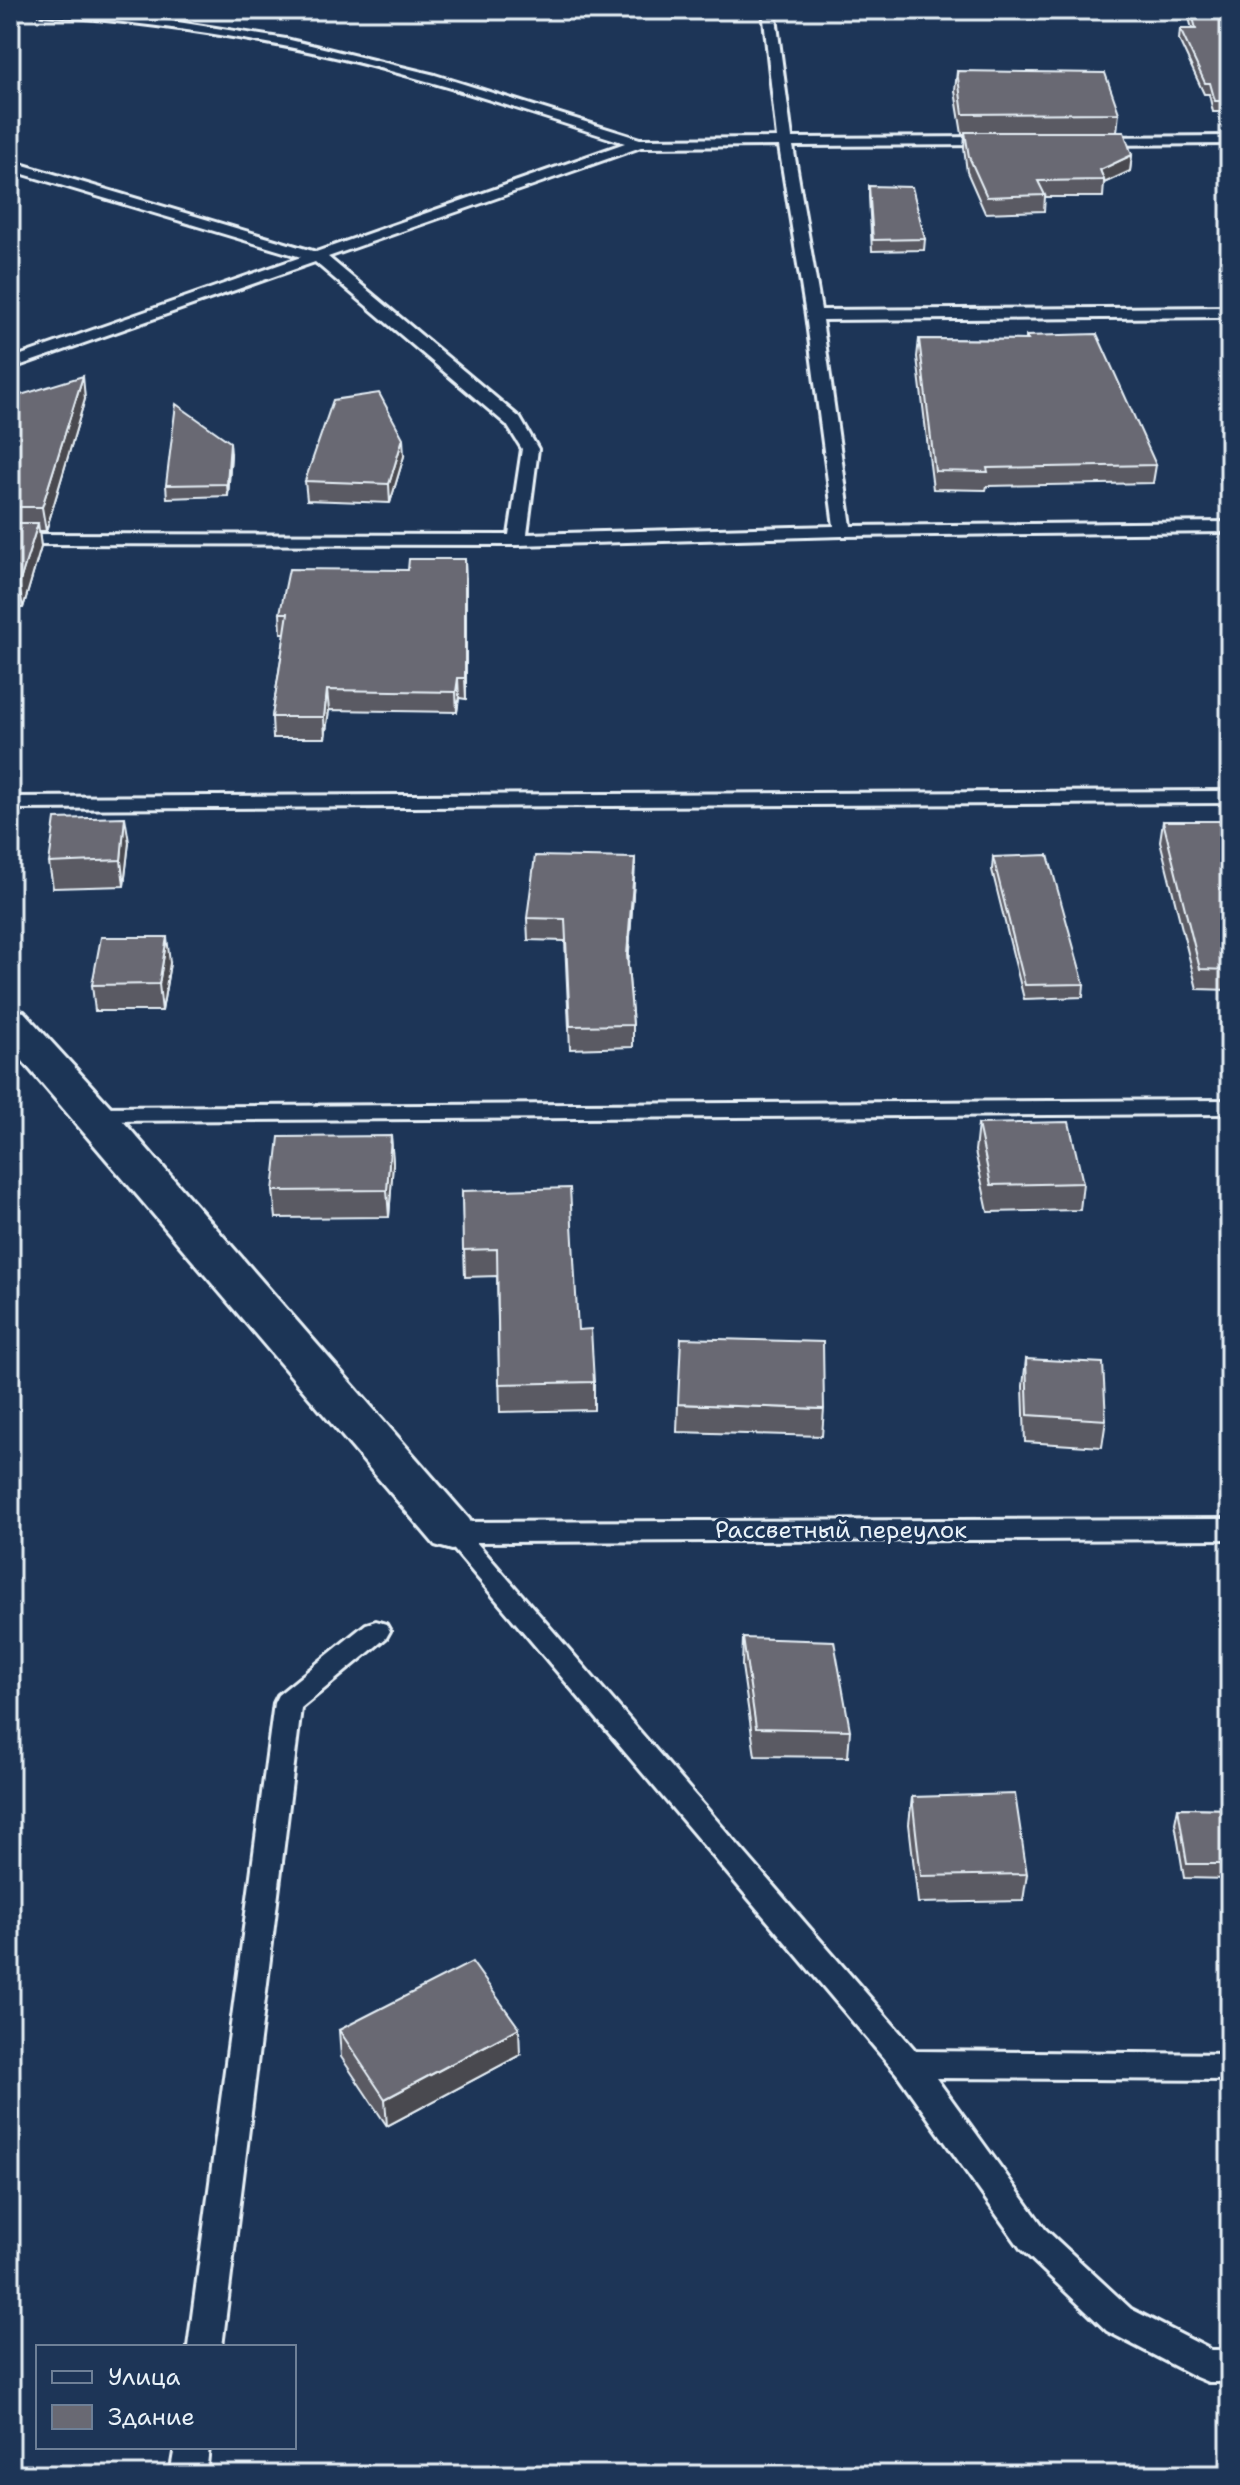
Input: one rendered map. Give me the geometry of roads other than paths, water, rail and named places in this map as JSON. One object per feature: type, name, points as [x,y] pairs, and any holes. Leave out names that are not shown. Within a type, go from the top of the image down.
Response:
[{"type":"street","points":[[10,1021],[94,1114],[452,1532]]},
{"type":"lane","points":[[41,10],[135,17],[268,39],[428,77],[639,143],[1008,141]]},
{"type":"lane","points":[[769,10],[785,142],[814,315],[843,531]]},
{"type":"lane","points":[[1071,141],[1230,140]]},
{"type":"lane","points":[[10,364],[639,143]]},
{"type":"lane","points":[[10,165],[318,257],[514,422],[530,449],[517,540]]},
{"type":"lane","points":[[814,315],[1230,312]]},
{"type":"lane","points":[[10,539],[517,540],[843,531],[1230,527]]},
{"type":"lane","points":[[10,803],[1230,797]]},
{"type":"lane","points":[[94,1114],[1230,1107]]},
{"type":"lane","name":"Рассветный переулок","points":[[452,1532],[1230,1529]]},
{"type":"lane","points":[[452,1532],[908,2064],[1033,2239],[1119,2320],[1208,2366],[1230,2366]]},
{"type":"lane","points":[[205,2345],[288,1703],[376,1631]]},
{"type":"lane","points":[[908,2064],[1230,2067]]},
{"type":"lane","points":[[188,2475],[192,2449]]}]
